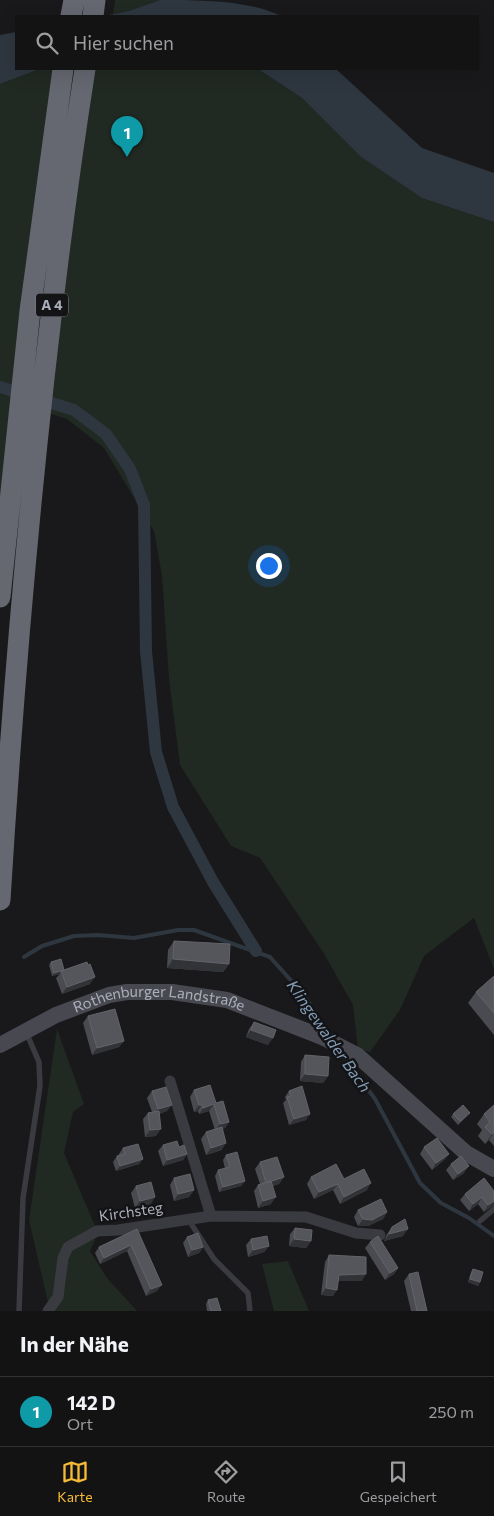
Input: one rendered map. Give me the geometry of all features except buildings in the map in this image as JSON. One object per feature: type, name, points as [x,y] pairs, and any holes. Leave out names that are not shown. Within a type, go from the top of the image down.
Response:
[{"type":"highway","points":[[71,15],[74,0]]},
{"type":"highway","points":[[93,15],[95,0]]},
{"type":"highway","name":"A 4","points":[[0,597],[30,311],[63,70]]},
{"type":"highway","name":"A 4","points":[[0,900],[26,542],[52,304],[84,70]]},
{"type":"street","name":"Rothenburger Landstraße","points":[[0,1045],[56,1015],[109,995],[127,992],[172,992],[227,1000],[322,1037],[348,1050],[370,1064],[466,1153],[494,1168]]},
{"type":"street","points":[[170,1081],[211,1216]]},
{"type":"street","name":"Kirchsteg","points":[[48,1311],[58,1297],[63,1258],[68,1247],[97,1231],[118,1230],[211,1216],[306,1217],[356,1233],[380,1235]]},
{"type":"lane","points":[[19,1311],[23,1198],[40,1086],[39,1062],[26,1031]]},
{"type":"lane","points":[[480,1221],[494,1209]]},
{"type":"lane","points":[[188,1219],[214,1259],[248,1293],[250,1311]]},
{"type":"shaded area","points":[[115,0],[160,0],[129,11],[113,14]]},
{"type":"shaded area","points":[[160,0],[207,1],[254,7],[278,15],[108,15],[129,11]]},
{"type":"shaded area","points":[[15,32],[15,70],[37,70],[0,84],[0,35]]},
{"type":"shaded area","points":[[37,70],[62,70],[0,501],[0,84]]},
{"type":"shaded area","points":[[86,70],[260,70],[302,98],[361,157],[422,198],[494,222],[494,969],[474,918],[424,956],[400,1010],[370,1052],[358,1049],[353,1005],[323,952],[260,858],[231,846],[180,765],[169,679],[162,576],[154,531],[104,448],[67,419],[39,410]]},
{"type":"shaded area","points":[[260,70],[337,70],[422,148],[494,173],[494,222],[422,198],[361,157],[302,98]]},
{"type":"shaded area","points":[[57,1029],[84,1104],[73,1112],[64,1153],[98,1233],[90,1251],[107,1278],[137,1311],[50,1311],[29,1220]]},
{"type":"shaded area","points":[[288,1261],[309,1311],[274,1311],[262,1264]]},
{"type":"waterway","points":[[0,387],[74,410],[106,434],[130,469],[144,505],[146,651],[156,752],[173,807],[213,882],[256,951]]},
{"type":"waterway","name":"Klingewalder Bach","points":[[24,957],[42,946],[74,936],[98,935],[134,938],[178,930],[194,930],[270,957],[304,995],[328,1033]]},
{"type":"waterway","name":"Klingewalder Bach","points":[[342,1054],[375,1099],[420,1183],[441,1203],[469,1218],[494,1236]]},
{"type":"place","name":"142 D","points":[[127,157]]}]
